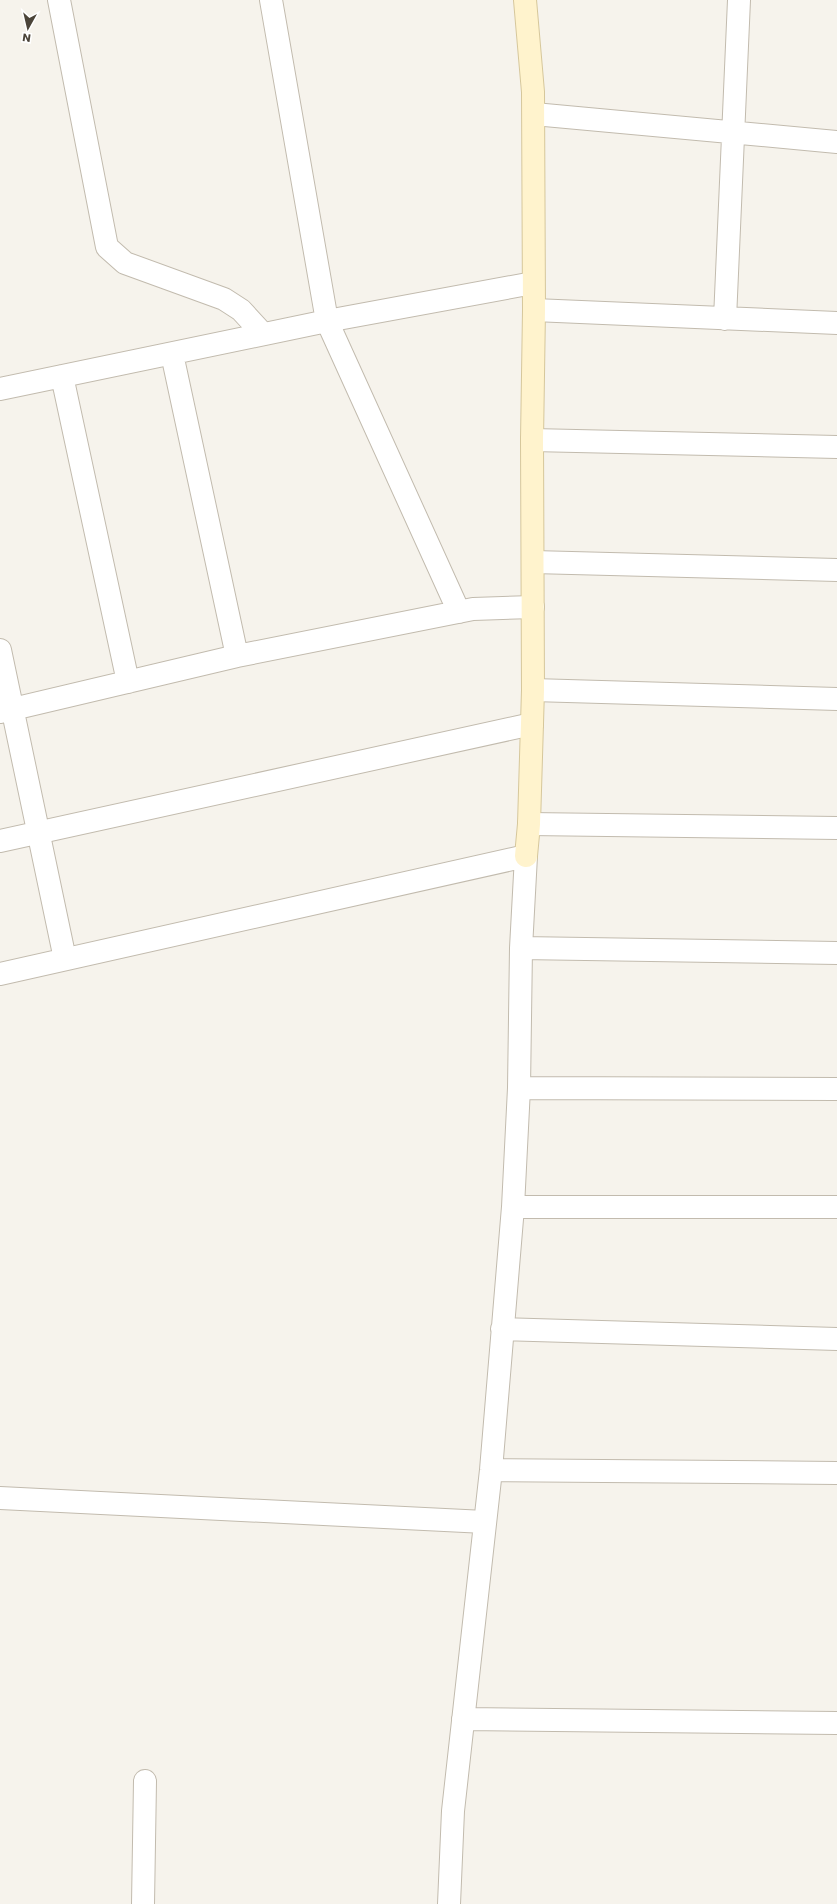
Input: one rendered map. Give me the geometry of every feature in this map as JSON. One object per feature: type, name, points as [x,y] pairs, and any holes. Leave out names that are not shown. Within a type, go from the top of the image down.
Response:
[{"type":"street","points":[[59,0],[107,247],[125,263],[224,299],[241,310],[263,334]]},
{"type":"street","points":[[271,0],[327,321],[459,612]]},
{"type":"street","points":[[449,1904],[453,1811],[491,1470],[513,1207],[518,1088],[521,948],[529,824],[533,690],[532,440],[534,310],[534,114],[525,0]]},
{"type":"street","points":[[725,318],[739,0]]},
{"type":"street","points":[[534,114],[837,142]]},
{"type":"street","points":[[0,389],[327,321],[533,283]]},
{"type":"street","points":[[534,310],[837,323]]},
{"type":"street","points":[[172,354],[237,656]]},
{"type":"street","points":[[62,376],[128,682]]},
{"type":"street","points":[[532,440],[837,447]]},
{"type":"street","points":[[533,562],[837,570]]},
{"type":"street","points":[[6,711],[237,656],[473,609],[533,606]]},
{"type":"street","points":[[0,650],[6,711],[38,833],[65,959]]},
{"type":"street","points":[[533,690],[837,699]]},
{"type":"street","points":[[0,841],[532,724]]},
{"type":"street","points":[[529,824],[837,828]]},
{"type":"street","points":[[0,974],[526,856]]},
{"type":"street","points":[[521,948],[837,953]]},
{"type":"street","points":[[518,1088],[837,1089]]},
{"type":"street","points":[[513,1207],[837,1207]]},
{"type":"street","points":[[502,1329],[837,1339]]},
{"type":"street","points":[[491,1470],[837,1473]]},
{"type":"street","points":[[0,1498],[485,1522]]},
{"type":"street","points":[[463,1719],[837,1723]]},
{"type":"street","points":[[142,1904],[145,1781]]}]
